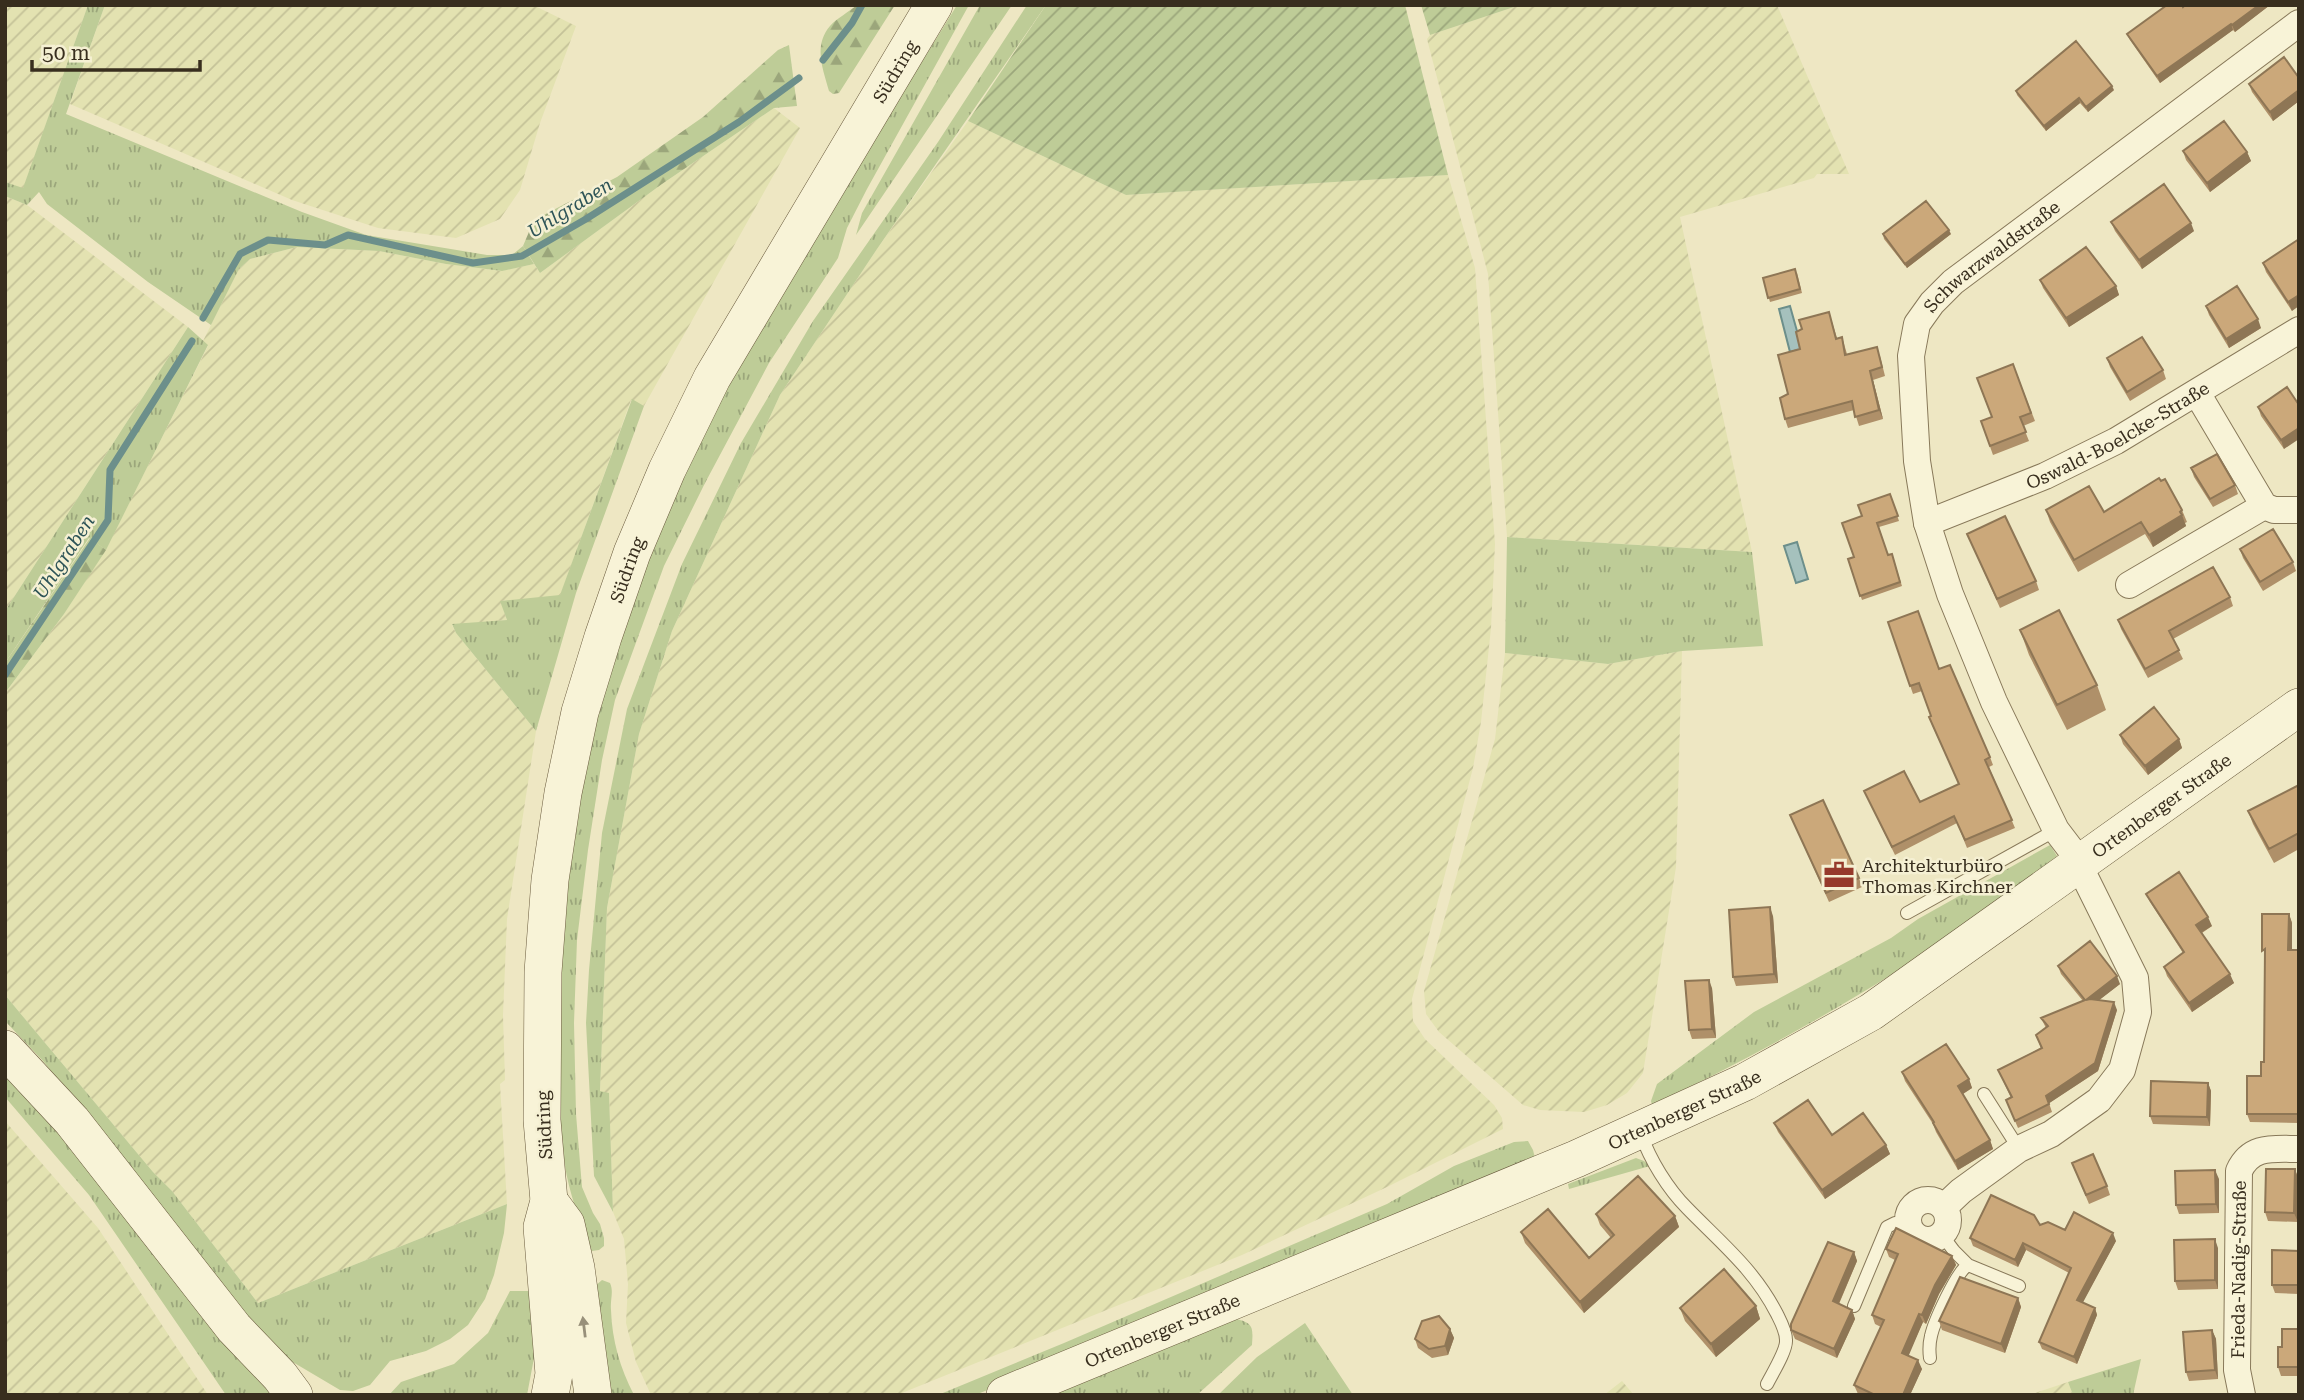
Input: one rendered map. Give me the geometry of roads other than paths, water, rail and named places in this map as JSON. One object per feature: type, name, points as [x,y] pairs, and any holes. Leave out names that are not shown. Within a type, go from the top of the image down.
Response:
[{"type":"main road","name":"Südring","points":[[550,1395],[554,1374],[548,1273],[542,1227],[549,1201],[542,1120],[543,972],[550,880],[563,793],[580,712],[632,553],[667,470],[712,378],[934,5]]},
{"type":"main road","name":"Ortenberger Straße","points":[[1005,1395],[1576,1159],[1745,1082],[1871,1012],[2299,707]]},
{"type":"main road","points":[[5,1049],[72,1121],[234,1328],[287,1385],[319,1395]]},
{"type":"main road","name":"Südring","points":[[549,1201],[566,1224],[576,1268],[593,1395]]},
{"type":"street","name":"Schwarzwaldstraße","points":[[1944,1207],[1961,1191],[2019,1149],[2051,1134],[2099,1100],[2122,1070],[2138,1012],[2135,978],[2079,865],[2056,830],[1994,702],[1950,594],[1927,523],[1917,461],[1910,356],[1917,324],[1932,303],[1963,274],[2299,23]]},
{"type":"street","name":"Oswald-Boelcke-Straße","points":[[1927,523],[2045,476],[2116,441],[2299,330]]},
{"type":"street","points":[[2197,393],[2264,506],[2274,510],[2299,510]]},
{"type":"street","points":[[2129,585],[2264,506]]},
{"type":"street","name":"Frieda-Nadig-Straße","points":[[2242,1395],[2237,1370],[2239,1171],[2245,1159],[2258,1151],[2299,1149]]},
{"type":"street","points":[[1924,1199],[1935,1200],[1944,1207],[1948,1221],[1942,1235],[1933,1240],[1922,1240],[1913,1234],[1908,1225],[1908,1213],[1914,1204],[1924,1199]]},
{"type":"lane","points":[[1907,913],[2056,830]]},
{"type":"lane","points":[[1984,1094],[2019,1149]]},
{"type":"lane","points":[[1640,1131],[1646,1148],[1673,1191],[1685,1206],[1728,1246],[1772,1304],[1787,1342],[1767,1384]]},
{"type":"lane","points":[[1854,1306],[1887,1227],[1895,1223],[1908,1225]]},
{"type":"lane","points":[[1942,1235],[1968,1265],[2019,1286]]},
{"type":"lane","points":[[1930,1358],[1931,1333],[1959,1273],[1968,1265]]},
{"type":"water","points":[[1790,306],[1802,349],[1790,352],[1779,309]]},
{"type":"water","points":[[1797,542],[1808,579],[1796,583],[1784,546]]},
{"type":"waterway","name":"Uhlgraben","points":[[823,60],[852,23],[862,5]]},
{"type":"waterway","name":"Uhlgraben","points":[[203,318],[240,254],[268,240],[325,245],[348,235],[473,263],[522,256],[586,219],[739,122],[799,78]]},
{"type":"waterway","name":"Uhlgraben","points":[[5,675],[108,520],[110,470],[192,341]]},
{"type":"place","name":"Architekturbüro Thomas Kirchner","points":[[1839,875]]}]
